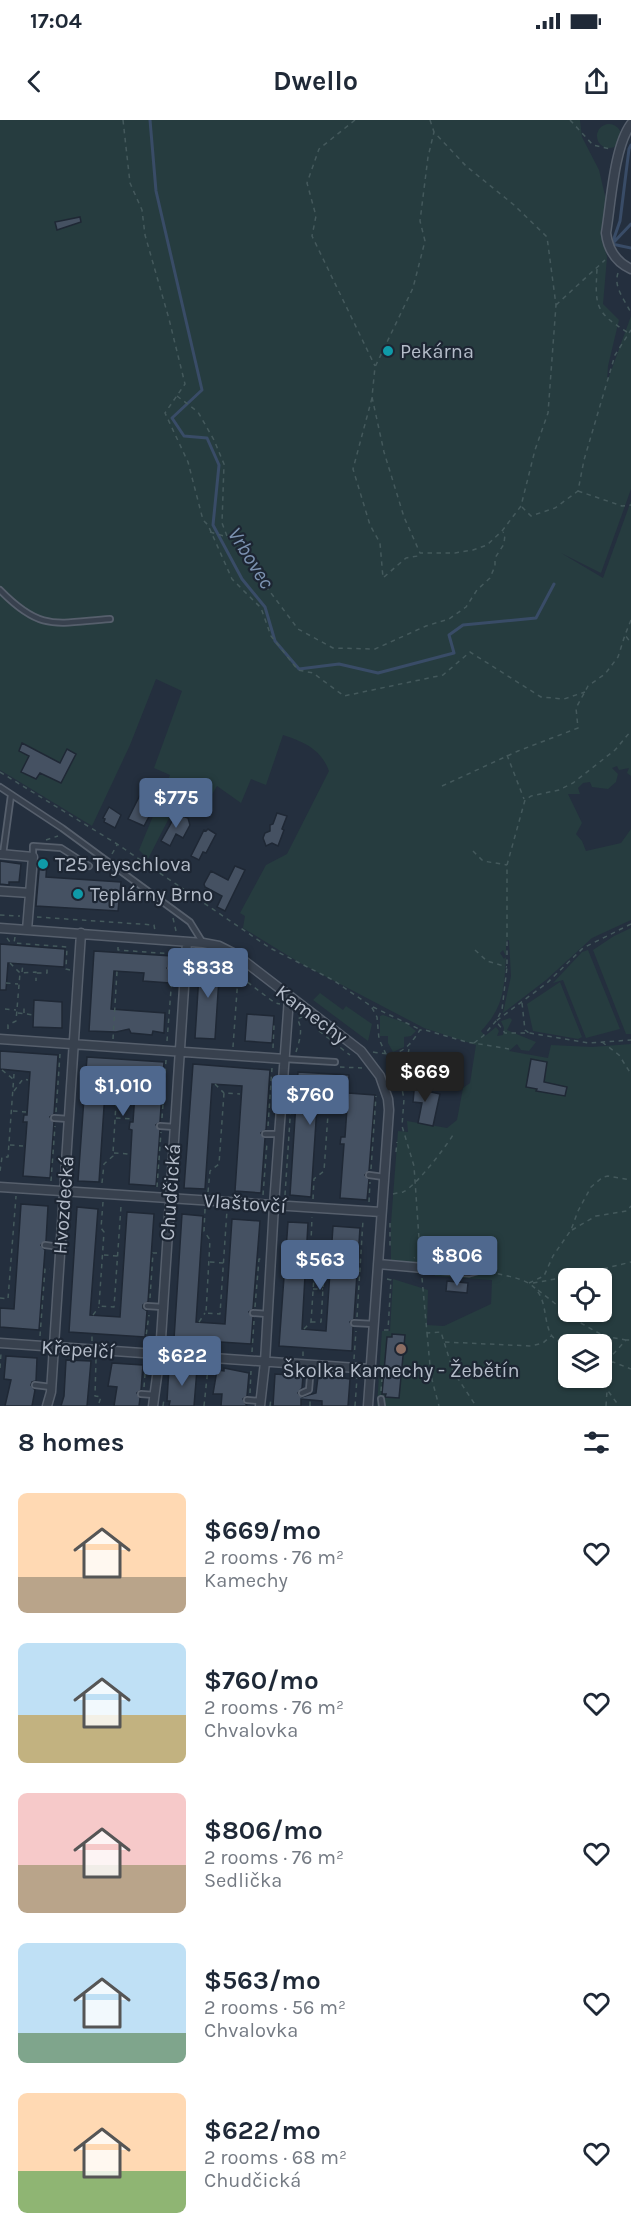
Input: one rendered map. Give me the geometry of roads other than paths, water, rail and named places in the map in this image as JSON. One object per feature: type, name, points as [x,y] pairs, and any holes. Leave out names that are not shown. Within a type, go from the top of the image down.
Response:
[{"type":"street","points":[[628,267],[613,254],[608,245],[606,233],[620,151],[630,122]]},
{"type":"street","points":[[2,854],[33,857],[27,930]]},
{"type":"street","points":[[0,891],[30,894]]},
{"type":"street","name":"Kamechy","points":[[0,928],[219,946],[235,954],[289,998],[361,1051],[380,1076],[388,1099],[389,1110],[374,1324],[380,1367],[368,1406]]},
{"type":"street","name":"Hvozdecká","points":[[47,1406],[51,1387],[81,933]]},
{"type":"street","name":"Chudčická","points":[[153,1406],[159,1396],[187,942]]},
{"type":"street","points":[[261,1403],[279,1134],[290,1059],[289,998]]},
{"type":"street","points":[[0,1039],[290,1059]]},
{"type":"street","name":"Vlaštovčí","points":[[0,1187],[381,1212]]},
{"type":"street","points":[[378,1264],[469,1272],[480,1269],[486,1262]]},
{"type":"street","name":"Křepelčí","points":[[1,1343],[97,1350],[144,1349],[160,1354],[209,1358],[358,1368],[380,1367]]},
{"type":"lane","points":[[0,590],[24,612],[41,621],[55,623],[110,619]]},
{"type":"lane","points":[[0,787],[62,828],[190,922],[203,943]]},
{"type":"lane","points":[[2,854],[11,795]]},
{"type":"lane","points":[[33,857],[33,846],[61,848],[89,866]]},
{"type":"lane","points":[[172,968],[185,969]]},
{"type":"lane","points":[[290,1059],[335,1064]]},
{"type":"lane","points":[[55,1118],[69,1119]]},
{"type":"lane","points":[[160,1126],[175,1127]]},
{"type":"lane","points":[[266,1134],[279,1134]]},
{"type":"lane","points":[[370,1175],[384,1177]]},
{"type":"lane","points":[[45,1245],[60,1247]]},
{"type":"lane","points":[[148,1306],[163,1307]]},
{"type":"lane","points":[[254,1313],[268,1314]]},
{"type":"lane","points":[[355,1323],[374,1324]]},
{"type":"lane","points":[[302,1393],[309,1390],[311,1365]]},
{"type":"lane","points":[[35,1385],[51,1387]]},
{"type":"lane","points":[[142,1394],[159,1396]]},
{"type":"lane","points":[[248,1400],[261,1403]]},
{"type":"lane","points":[[381,1400],[382,1406]]},
{"type":"waterway","name":"Vrbovec","points":[[150,120],[156,191],[202,390],[172,418],[184,436],[207,438],[219,465],[213,525],[242,579],[265,607],[275,641],[299,669],[339,664],[378,673],[454,653],[449,635],[463,625],[536,618],[554,584]]},
{"type":"waterway","points":[[612,244],[620,221],[631,145]]},
{"type":"waterway","name":"Vrbovec","points":[[614,242],[631,224]]},
{"type":"waterway","points":[[612,244],[631,248]]},
{"type":"place","name":"Pekárna","points":[[388,351]]},
{"type":"place","name":"T25 Teyschlova","points":[[43,864]]},
{"type":"place","name":"Teplárny Brno","points":[[78,894]]},
{"type":"place","name":"Školka Kamechy - Žebětín","points":[[401,1349]]}]
